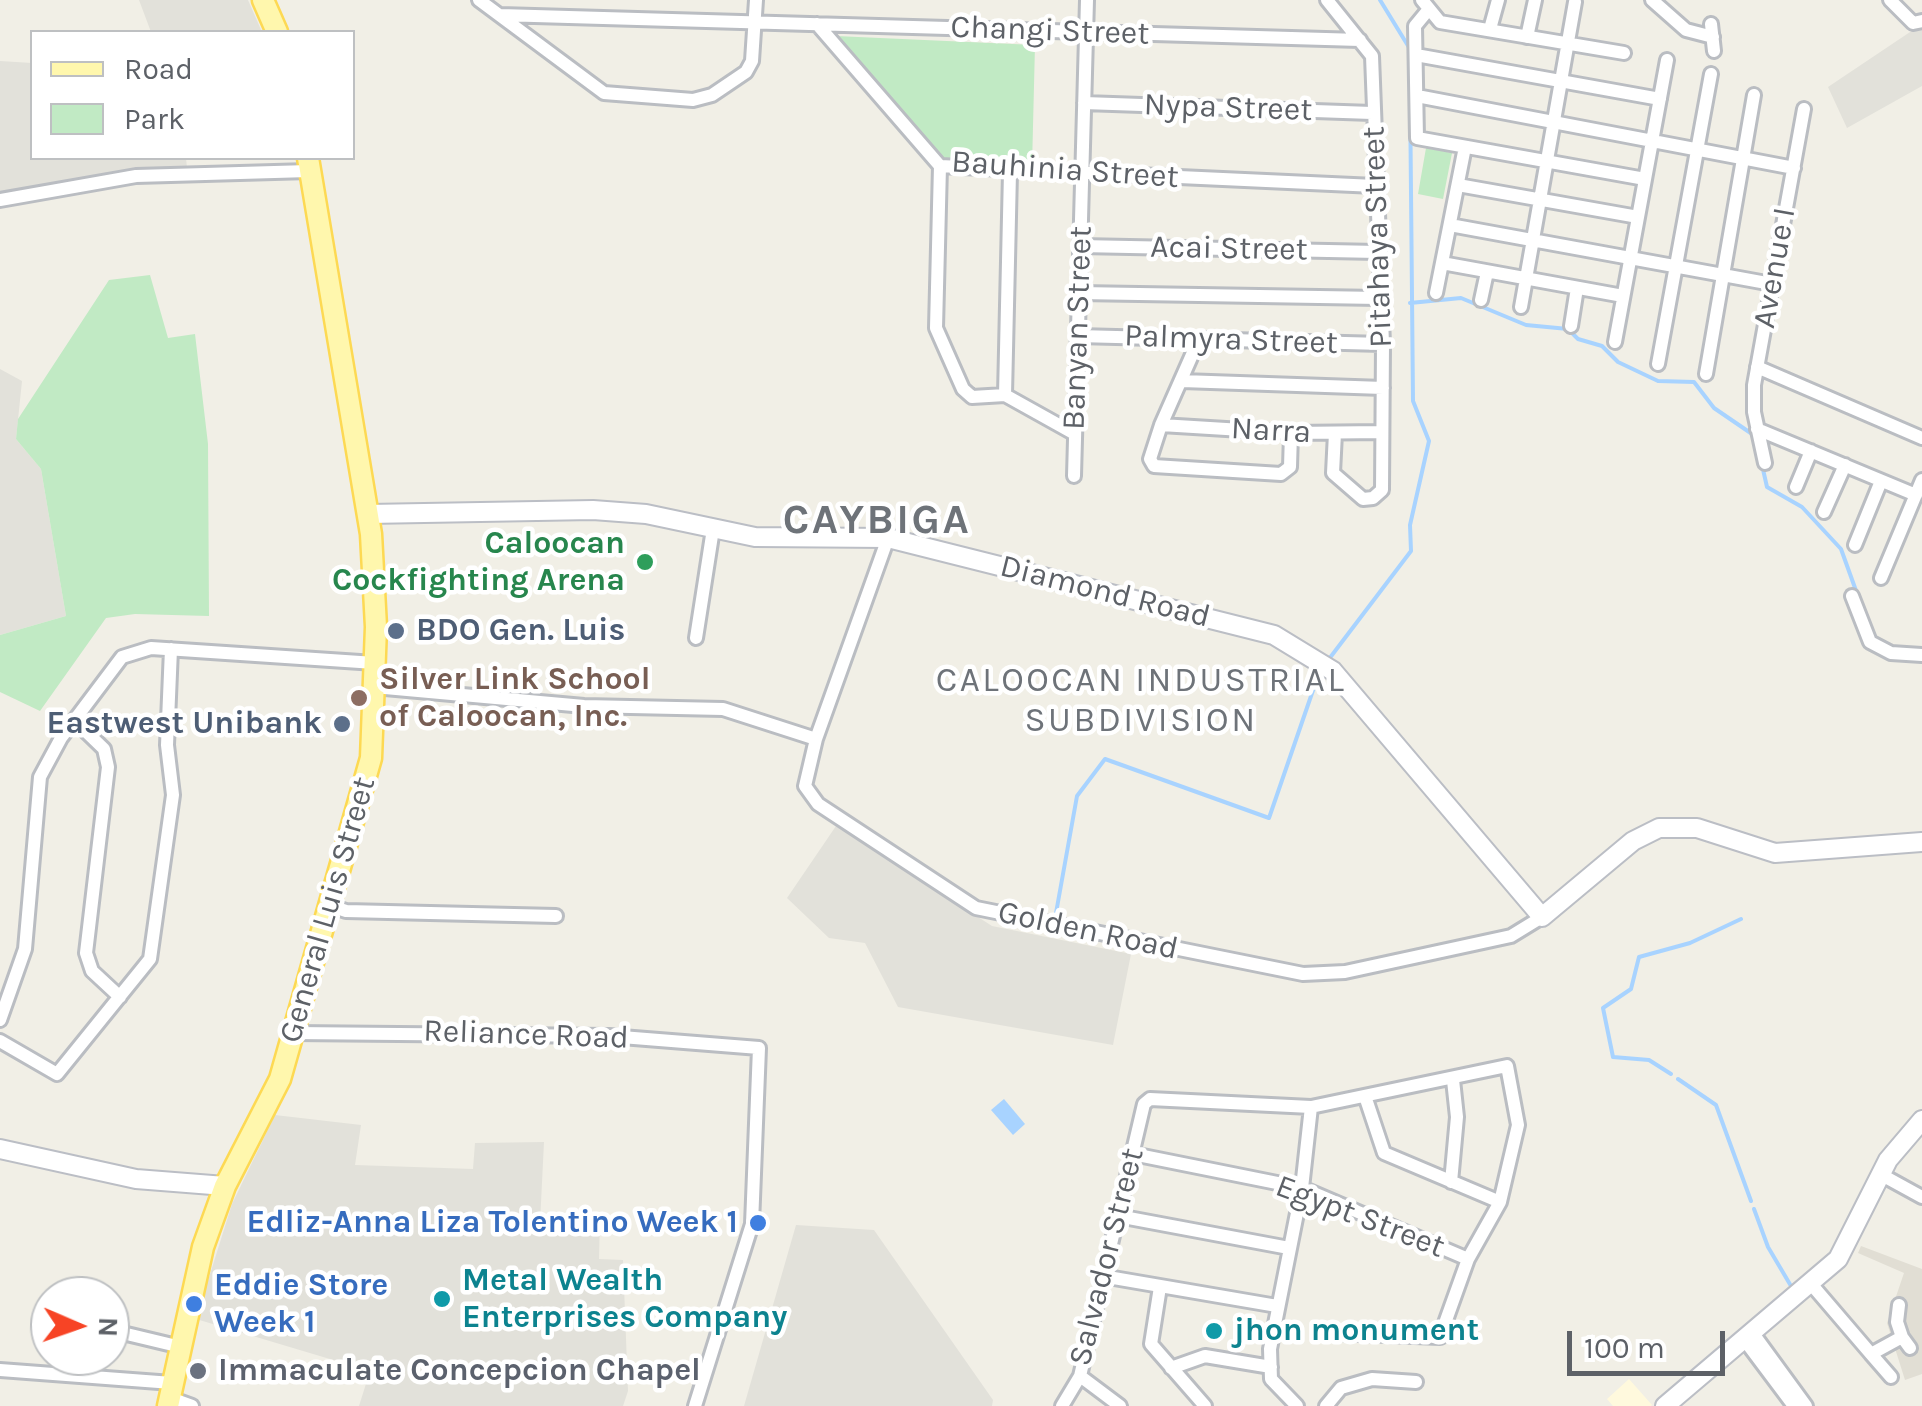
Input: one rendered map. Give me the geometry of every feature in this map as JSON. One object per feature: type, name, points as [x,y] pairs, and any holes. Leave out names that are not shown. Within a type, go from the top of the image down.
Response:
[{"type":"main road","points":[[263,0],[276,30]]},
{"type":"main road","name":"General Luis Street","points":[[170,1396],[203,1247],[225,1186],[270,1102],[371,758],[375,581],[368,514],[309,164]]},
{"type":"main road","name":"Diamond Road","points":[[368,514],[593,510],[646,514],[755,538],[888,538],[1274,635],[1325,664],[1542,917]]},
{"type":"main road","points":[[1542,917],[1633,840],[1659,828],[1697,828],[1775,854],[1922,842]]},
{"type":"main road","points":[[1665,1406],[1812,1285],[1848,1245],[1880,1174],[1922,1120]]},
{"type":"main road","points":[[4,1153],[136,1180],[225,1186]]},
{"type":"street","points":[[479,0],[604,93],[693,100],[712,94],[746,72],[752,62],[756,0]]},
{"type":"street","name":"Banyan Street","points":[[1074,476],[1087,0]]},
{"type":"street","name":"Pitahaya Street","points":[[1327,0],[1372,56],[1383,344],[1382,490],[1363,500],[1333,474],[1336,434]]},
{"type":"street","points":[[1490,29],[1498,0]]},
{"type":"street","points":[[1527,37],[1534,0]]},
{"type":"street","points":[[1652,0],[1686,30],[1713,37]]},
{"type":"street","points":[[1890,0],[1913,23],[1922,21]]},
{"type":"street","points":[[1521,307],[1574,2]]},
{"type":"street","points":[[1624,54],[1440,22],[1426,5],[1416,26],[1417,138],[1645,179]]},
{"type":"street","name":"Changi Street","points":[[500,15],[1360,40]]},
{"type":"street","name":"Bauhinia Street","points":[[817,24],[940,166],[1375,186]]},
{"type":"street","points":[[1416,55],[1660,98]]},
{"type":"street","points":[[1615,342],[1667,60]]},
{"type":"street","points":[[1658,364],[1711,74]]},
{"type":"street","points":[[1706,374],[1754,95]]},
{"type":"street","points":[[1417,96],[1794,168]]},
{"type":"street","name":"Nypa Street","points":[[1084,103],[1372,113]]},
{"type":"street","name":"Avenue I","points":[[1766,463],[1753,398],[1756,368],[1804,109]]},
{"type":"street","points":[[1436,294],[1465,147]]},
{"type":"street","points":[[0,200],[136,176],[309,164]]},
{"type":"street","points":[[940,166],[936,328],[963,389],[972,396],[1005,395],[1075,434]]},
{"type":"street","points":[[1005,395],[1010,172]]},
{"type":"street","points":[[1458,184],[1638,218]]},
{"type":"street","points":[[1450,225],[1772,284]]},
{"type":"street","name":"Acai Street","points":[[1080,246],[1378,252]]},
{"type":"street","points":[[1442,263],[1624,296]]},
{"type":"street","points":[[1481,300],[1486,272]]},
{"type":"street","points":[[1571,326],[1576,288]]},
{"type":"street","points":[[1079,293],[1379,298]]},
{"type":"street","name":"Palmyra Street","points":[[1078,336],[1383,344]]},
{"type":"street","points":[[1198,339],[1161,425],[1150,459],[1154,466],[1281,474],[1290,467],[1291,433]]},
{"type":"street","points":[[1756,368],[1922,438]]},
{"type":"street","points":[[1182,381],[1383,388]]},
{"type":"street","name":"Narra","points":[[1161,425],[1291,433],[1382,432]]},
{"type":"street","points":[[1757,429],[1916,495]]},
{"type":"street","points":[[1796,487],[1811,451]]},
{"type":"street","points":[[1824,512],[1845,465]]},
{"type":"street","points":[[1854,544],[1881,480]]},
{"type":"street","points":[[1881,578],[1922,480]]},
{"type":"street","points":[[696,638],[714,529]]},
{"type":"street","name":"Golden Road","points":[[888,538],[805,776],[811,796],[976,908],[1304,974],[1345,972],[1511,936],[1542,917]]},
{"type":"street","points":[[1852,596],[1870,642],[1890,653],[1922,655]]},
{"type":"street","points":[[0,1020],[26,949],[40,777],[74,720],[122,657],[138,649],[171,649],[375,663]]},
{"type":"street","points":[[0,1041],[57,1074],[154,950],[173,795],[167,745],[171,649]]},
{"type":"street","points":[[374,688],[584,706],[723,709],[816,739]]},
{"type":"street","points":[[74,720],[104,750],[108,768],[86,954],[92,971],[120,997]]},
{"type":"street","points":[[330,906],[346,911],[556,916]]},
{"type":"street","name":"Reliance Road","points":[[293,1033],[594,1036],[759,1048],[752,1224],[694,1406]]},
{"type":"street","points":[[1298,1406],[1271,1379],[1270,1366],[1302,1188],[1310,1108],[1506,1066],[1518,1125],[1500,1202],[1468,1259],[1440,1337],[1336,1333]]},
{"type":"street","points":[[1450,1182],[1457,1117],[1453,1080]]},
{"type":"street","name":"Salvador Street","points":[[1062,1406],[1080,1376],[1144,1104],[1150,1099],[1310,1108]]},
{"type":"street","points":[[1366,1099],[1384,1152],[1500,1202]]},
{"type":"street","name":"Egypt Street","points":[[1134,1154],[1302,1188],[1468,1259]]},
{"type":"street","points":[[1880,1174],[1922,1197]]},
{"type":"street","points":[[1118,1216],[1289,1248]]},
{"type":"street","points":[[1102,1276],[1278,1306]]},
{"type":"street","points":[[1812,1285],[1891,1377]]},
{"type":"street","points":[[1160,1287],[1152,1344],[1205,1406]]},
{"type":"street","points":[[1871,1354],[1906,1342],[1897,1322],[1899,1305]]},
{"type":"street","points":[[130,1335],[180,1347]]},
{"type":"street","points":[[1748,1335],[1794,1406]]},
{"type":"street","points":[[1748,1335],[1806,1406]]},
{"type":"street","points":[[1171,1368],[1205,1356],[1270,1366]]},
{"type":"street","points":[[0,1370],[170,1396],[192,1406]]},
{"type":"street","points":[[1080,1376],[1120,1406]]},
{"type":"street","points":[[1326,1406],[1341,1388],[1372,1379],[1416,1382]]},
{"type":"shaded area","points":[[139,0],[248,0],[261,30],[150,30]]},
{"type":"shaded area","points":[[1922,24],[1922,86],[1847,128],[1828,87]]},
{"type":"shaded area","points":[[0,61],[30,63],[30,160],[186,160],[187,168],[0,198]]},
{"type":"shaded area","points":[[0,369],[22,381],[16,439],[41,469],[66,616],[0,635]]},
{"type":"shaded area","points":[[836,826],[992,926],[1131,954],[1113,1045],[898,1007],[865,943],[829,938],[787,898]]},
{"type":"shaded area","name":"Metal Wealth Enterprises Company","points":[[275,1115],[361,1125],[355,1165],[473,1169],[475,1143],[544,1142],[540,1223],[600,1217],[599,1259],[623,1260],[628,1391],[623,1406],[359,1406],[370,1371],[196,1319],[232,1204]]},
{"type":"shaded area","points":[[796,1225],[874,1230],[993,1400],[992,1406],[744,1406]]},
{"type":"shaded area","points":[[1861,1246],[1922,1269],[1922,1374],[1905,1380],[1887,1323],[1904,1273],[1858,1253]]},
{"type":"shaded area","points":[[1629,1379],[1651,1406],[1613,1406],[1607,1399]]},
{"type":"green space","points":[[836,36],[1035,45],[1032,167],[948,165]]},
{"type":"green space","points":[[1426,148],[1452,153],[1443,199],[1418,194]]},
{"type":"green space","points":[[150,275],[168,338],[195,334],[208,444],[209,616],[135,614],[106,618],[40,711],[0,692],[0,635],[66,616],[41,469],[16,439],[18,419],[109,280]]},
{"type":"water","points":[[1004,1099],[1025,1124],[1013,1135],[991,1110]]},
{"type":"waterway","points":[[1380,0],[1410,49]]},
{"type":"waterway","points":[[1329,659],[1411,551],[1410,525],[1429,441],[1413,401],[1410,88]]},
{"type":"waterway","points":[[1410,303],[1461,298],[1526,325],[1568,329],[1578,339],[1602,346],[1618,362],[1658,381],[1694,382],[1714,408],[1755,436]]},
{"type":"waterway","points":[[1762,465],[1767,487],[1802,507],[1841,549],[1859,599]]},
{"type":"waterway","points":[[1056,913],[1077,796],[1105,759],[1269,818],[1320,670]]},
{"type":"waterway","points":[[1671,1074],[1649,1060],[1613,1057],[1603,1008],[1631,989],[1639,957],[1690,943],[1741,919]]},
{"type":"waterway","points":[[1678,1079],[1716,1105],[1751,1201]]},
{"type":"waterway","points":[[1754,1209],[1768,1247],[1791,1286]]},
{"type":"place","name":"Caloocan Cockfighting Arena","points":[[645,562]]},
{"type":"place","name":"BDO Gen. Luis","points":[[396,631]]},
{"type":"place","name":"Silver Link School of Caloocan, Inc.","points":[[359,698]]},
{"type":"place","name":"Eastwest Unibank","points":[[342,724]]},
{"type":"place","name":"Edliz-Anna Liza Tolentino Week 1","points":[[758,1223]]},
{"type":"place","name":"Metal Wealth Enterprises Company","points":[[442,1299]]},
{"type":"place","name":"Eddie Store Week 1","points":[[194,1304]]},
{"type":"place","name":"jhon monument","points":[[1214,1331]]},
{"type":"place","name":"Immaculate Concepcion Chapel","points":[[198,1371]]},
{"type":"district","name":"CAYBIGA","points":[[877,521]]},
{"type":"district","name":"CALOOCAN INDUSTRIAL SUBDIVISION","points":[[1141,701]]}]
